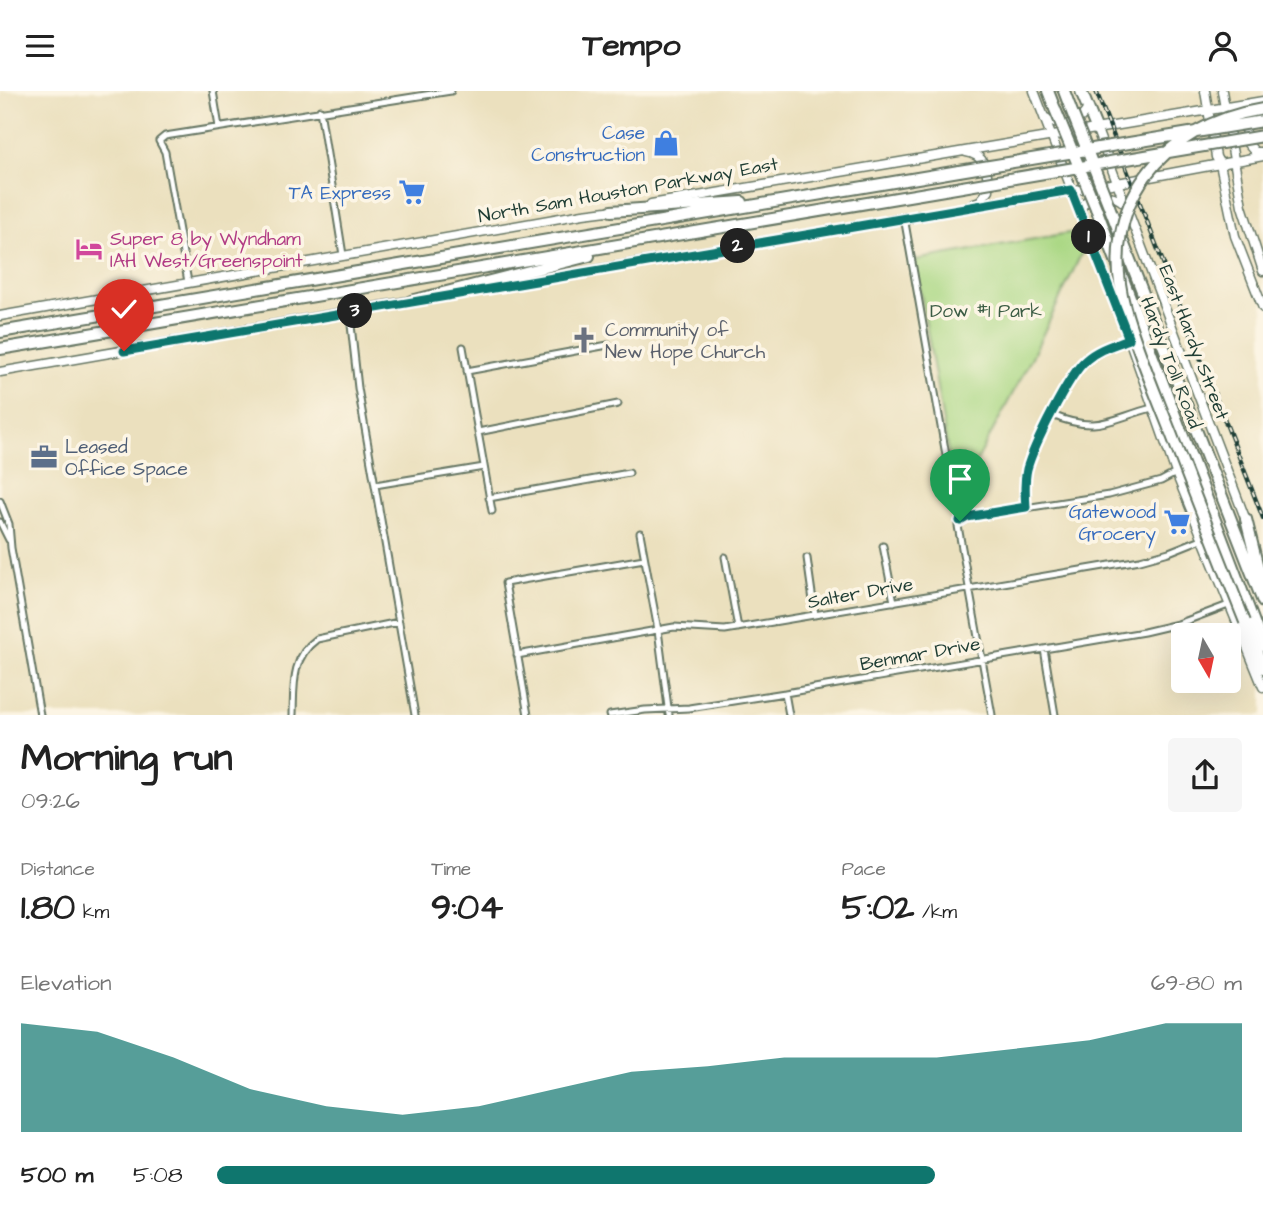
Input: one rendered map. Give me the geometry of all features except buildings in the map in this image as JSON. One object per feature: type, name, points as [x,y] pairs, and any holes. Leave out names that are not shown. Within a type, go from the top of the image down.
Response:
[{"type":"highway","name":"Hardy Toll Road","points":[[1048,91],[1096,208],[1263,646]]},
{"type":"highway","name":"Hardy Toll Road","points":[[1064,91],[1263,603]]},
{"type":"highway","points":[[1081,91],[1097,130]]},
{"type":"highway","points":[[1262,103],[1202,127],[1168,150],[1153,165],[1131,201],[1125,220],[1119,264],[1125,306],[1143,360],[1263,668]]},
{"type":"highway","name":"North Sam Houston Parkway East","points":[[0,332],[1263,121]]},
{"type":"highway","points":[[0,349],[1263,136]]},
{"type":"highway","points":[[611,211],[715,202],[777,202]]},
{"type":"highway","points":[[411,301],[585,257],[778,217]]},
{"type":"highway","points":[[1129,339],[1151,388],[1194,469]]},
{"type":"highway","points":[[1245,519],[1263,586]]},
{"type":"main road","points":[[1034,91],[1129,339],[1176,473],[1263,687]]},
{"type":"main road","points":[[1205,91],[1226,201],[1240,252],[1263,307]]},
{"type":"main road","points":[[1222,91],[1242,206],[1263,271]]},
{"type":"main road","points":[[1262,103],[1247,105],[1241,111],[1248,145],[1255,152],[1263,154]]},
{"type":"main road","name":"North Sam Houston Parkway East","points":[[0,316],[583,214],[1262,103]]},
{"type":"main road","points":[[1043,116],[1054,124],[1078,122],[1088,108]]},
{"type":"main road","name":"East Hardy Street","points":[[1097,130],[1263,565]]},
{"type":"main road","points":[[960,151],[973,153],[985,163],[989,190],[980,201],[962,208]]},
{"type":"main road","points":[[0,372],[1118,183],[1234,162],[1263,154]]},
{"type":"main road","points":[[1079,210],[1088,198],[1109,195],[1117,197],[1126,205]]},
{"type":"main road","points":[[1240,252],[1255,248]]},
{"type":"street","points":[[213,91],[219,127]]},
{"type":"street","points":[[188,282],[164,152],[159,141],[164,136],[452,91]]},
{"type":"street","points":[[320,110],[343,255]]},
{"type":"street","points":[[905,217],[953,485]]},
{"type":"street","points":[[355,311],[351,325],[358,388],[415,715]]},
{"type":"street","points":[[1026,507],[1028,468],[1052,415],[1081,364],[1096,352],[1129,339]]},
{"type":"street","points":[[467,371],[608,345]]},
{"type":"street","points":[[463,347],[492,511]]},
{"type":"street","points":[[478,432],[618,404]]},
{"type":"street","points":[[1052,415],[1079,424],[1100,424],[1152,408]]},
{"type":"street","points":[[375,485],[484,467]]},
{"type":"street","points":[[489,498],[628,473]]},
{"type":"street","points":[[992,715],[958,526],[960,521],[967,517],[1133,489],[1161,481],[1176,473]]},
{"type":"street","points":[[0,501],[9,524],[40,715]]},
{"type":"street","points":[[0,522],[10,543]]},
{"type":"street","points":[[640,533],[668,711]]},
{"type":"street","name":"Salter Drive","points":[[517,655],[682,627],[715,631],[894,602],[1140,560],[1204,538]]},
{"type":"street","points":[[883,546],[894,602]]},
{"type":"street","points":[[725,557],[738,628]]},
{"type":"street","points":[[807,558],[815,615]]},
{"type":"street","points":[[528,715],[505,583],[644,559]]},
{"type":"street","name":"Benmar Drive","points":[[610,715],[689,708],[1161,629],[1231,604]]},
{"type":"street","points":[[293,715],[298,660],[306,647],[317,639],[399,622]]},
{"type":"street","points":[[1044,649],[1055,715]]},
{"type":"street","points":[[785,693],[789,715]]},
{"type":"green space","name":"Dow #1 Park","points":[[1080,231],[1086,244],[1031,359],[966,481],[951,469],[915,260]]},
{"type":"railway","points":[[1096,91],[1263,518]]},
{"type":"place","name":"Case Construction","points":[[666,143]]},
{"type":"place","name":"TA Express","points":[[412,192]]},
{"type":"place","name":"Super 8 by Wyndham IAH West/Greenspoint","points":[[89,249]]},
{"type":"place","name":"Community of New Hope Church","points":[[584,340]]},
{"type":"place","name":"Leased Office Space","points":[[44,457]]},
{"type":"place","name":"Gatewood Grocery","points":[[1177,522]]},
{"type":"route","points":[[124,351],[1071,190],[1129,339],[1096,352],[1081,364],[1075,373],[1030,461],[1025,481],[1026,507],[967,517],[960,521]]}]
